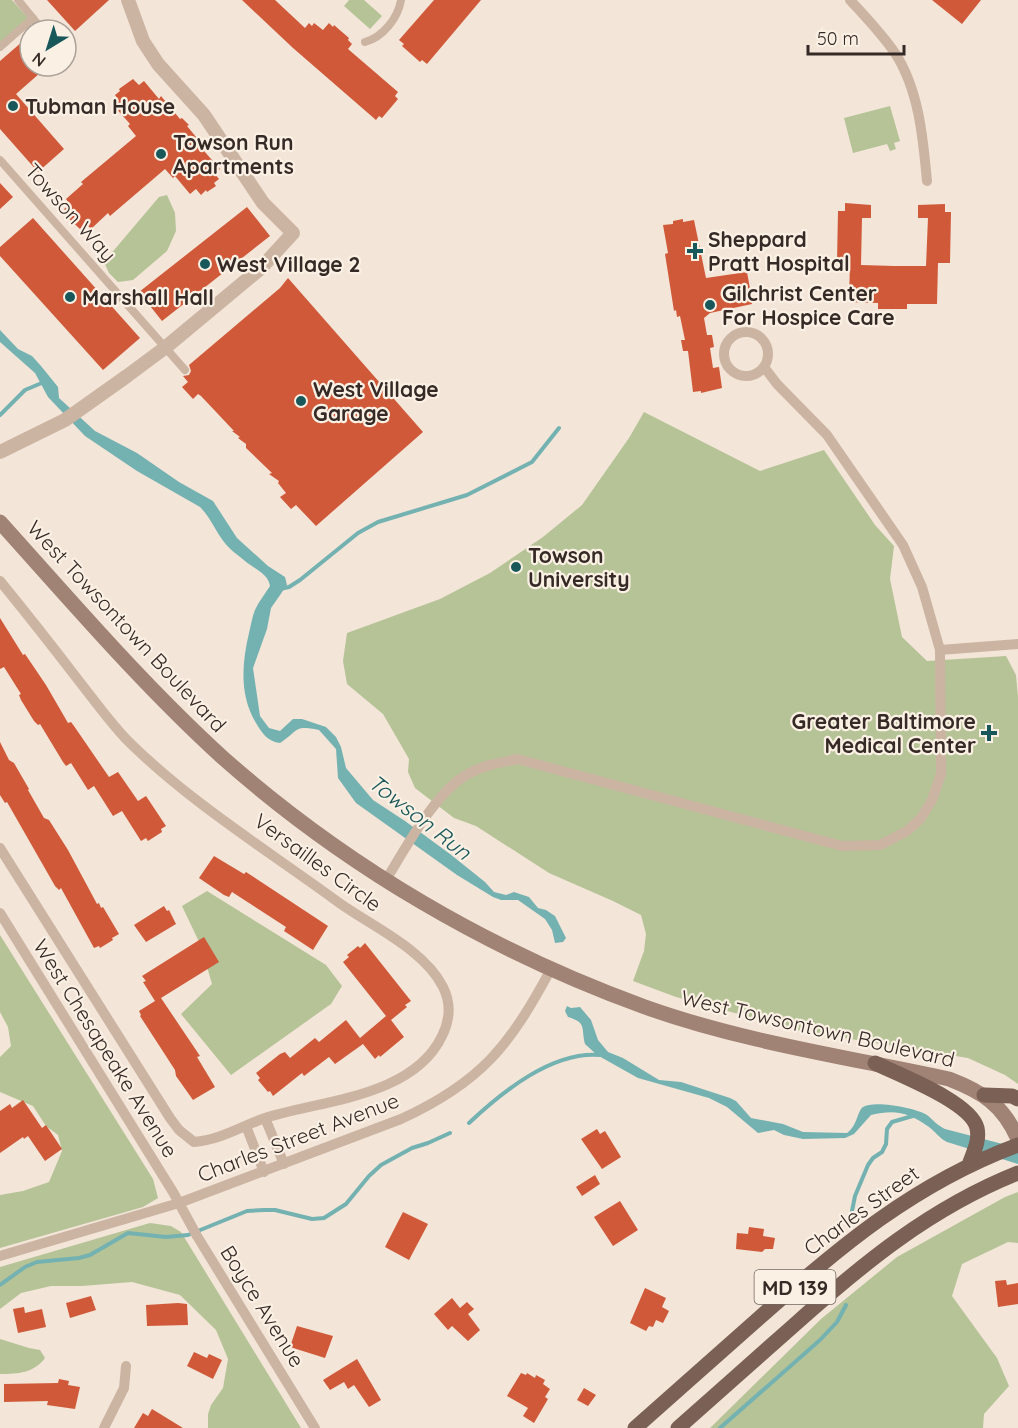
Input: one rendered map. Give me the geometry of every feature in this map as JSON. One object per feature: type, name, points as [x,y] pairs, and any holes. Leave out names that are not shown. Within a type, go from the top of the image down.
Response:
[{"type":"main road","name":"West Towsontown Boulevard","points":[[0,522],[132,668],[223,757],[318,834],[386,880],[462,925],[551,969],[646,1007],[772,1043],[949,1079],[984,1095],[999,1108],[1011,1123],[1018,1139]]},
{"type":"main road","points":[[875,1063],[955,1102],[967,1113],[974,1121],[977,1130],[977,1142],[969,1165]]},
{"type":"main road","points":[[984,1095],[1012,1096],[1018,1099]]},
{"type":"main road","name":"Charles Street","points":[[635,1428],[845,1244],[910,1198],[969,1165],[1018,1145]]},
{"type":"main road","name":"MD 139","points":[[678,1428],[840,1284],[885,1248],[961,1200],[1018,1173]]},
{"type":"street","points":[[0,47],[35,20],[18,0]]},
{"type":"street","points":[[0,452],[65,420],[166,346],[261,268],[293,233],[264,203],[204,115],[158,64],[143,41],[128,0]]},
{"type":"street","points":[[365,42],[376,39],[399,13],[401,0]]},
{"type":"street","points":[[850,0],[888,44],[904,70],[920,126],[927,182]]},
{"type":"street","name":"Towson Way","points":[[0,160],[185,370]]},
{"type":"street","points":[[742,332],[752,332],[760,336],[768,352],[764,367],[756,374],[736,374],[729,368],[724,356],[724,348],[728,340],[742,332]]},
{"type":"street","points":[[386,880],[428,812],[456,782],[489,764],[517,759],[842,846],[880,845],[907,831],[921,818],[932,800],[941,774],[940,650],[922,587],[903,546],[827,435],[777,384],[764,367]]},
{"type":"street","name":"Versailles Circle","points":[[0,581],[104,712],[124,736],[150,761],[194,797],[358,917],[407,947],[430,968],[443,987],[448,1004],[448,1020],[436,1048],[427,1060],[402,1078],[371,1091],[265,1119],[208,1141],[194,1142],[179,1130],[0,848]]},
{"type":"street","points":[[940,650],[1018,644]]},
{"type":"street","name":"West Chesapeake Avenue","points":[[0,913],[179,1203]]},
{"type":"street","name":"Charles Street Avenue","points":[[0,1256],[179,1203],[401,1119],[441,1100],[489,1063],[536,998],[551,969]]},
{"type":"street","points":[[265,1119],[284,1164]]},
{"type":"street","points":[[246,1126],[264,1172]]},
{"type":"street","name":"Boyce Avenue","points":[[179,1203],[315,1428]]},
{"type":"street","points":[[104,1428],[124,1388],[126,1366]]},
{"type":"green space","points":[[0,0],[12,0],[28,18],[18,18],[18,29],[0,45]]},
{"type":"green space","points":[[349,0],[364,0],[382,16],[370,29],[344,6]]},
{"type":"green space","points":[[890,106],[900,141],[894,143],[896,149],[890,151],[887,144],[853,153],[844,118]]},
{"type":"green space","points":[[167,195],[175,213],[176,231],[167,251],[133,280],[118,282],[109,273],[104,262],[159,197]]},
{"type":"green space","points":[[644,412],[760,471],[824,450],[875,525],[894,546],[890,579],[902,637],[927,661],[1006,656],[1016,675],[1018,697],[1018,1084],[1005,1075],[968,1058],[801,1031],[676,997],[633,981],[644,951],[646,934],[641,915],[549,873],[476,826],[454,818],[415,788],[408,772],[409,759],[383,714],[347,684],[343,661],[347,633],[440,599],[490,573],[543,537],[582,505],[629,438]]},
{"type":"green space","points":[[207,891],[326,965],[342,986],[331,1004],[231,1075],[181,1014],[212,984],[201,946],[182,906]]},
{"type":"green space","points":[[0,935],[153,1179],[158,1198],[143,1207],[0,1248],[0,1195],[23,1191],[49,1182],[62,1151],[58,1135],[46,1126],[33,1106],[0,1092],[0,1057],[11,1046],[8,1027],[0,1012]]},
{"type":"green space","points":[[1018,1192],[1018,1243],[1008,1242],[962,1264],[952,1296],[997,1358],[1009,1386],[984,1414],[983,1428],[710,1428],[821,1319],[897,1257]]},
{"type":"green space","points":[[150,1223],[171,1226],[181,1232],[301,1428],[208,1428],[208,1414],[211,1405],[223,1388],[228,1359],[216,1330],[180,1295],[132,1282],[51,1286],[21,1293],[0,1309],[0,1267]]},
{"type":"green space","points":[[0,1339],[40,1350],[45,1358],[31,1370],[0,1374]]},
{"type":"water","name":"Towson Run","points":[[0,330],[18,349],[32,356],[58,387],[59,398],[95,431],[137,453],[179,482],[213,501],[237,538],[268,566],[285,577],[287,585],[271,608],[267,629],[253,668],[260,716],[269,728],[280,731],[293,719],[302,719],[326,727],[336,737],[341,747],[346,768],[373,800],[450,854],[494,892],[506,895],[514,892],[529,897],[538,908],[555,916],[566,938],[563,942],[555,943],[552,930],[545,919],[518,900],[501,900],[493,897],[457,875],[356,803],[338,778],[336,749],[319,730],[301,728],[280,743],[272,741],[263,733],[251,712],[243,679],[247,644],[254,613],[270,586],[267,578],[226,545],[200,507],[137,471],[85,436],[48,397],[35,373],[0,342]]},
{"type":"water","points":[[567,1006],[580,1007],[591,1020],[598,1040],[608,1052],[623,1058],[659,1080],[681,1082],[730,1098],[736,1101],[751,1118],[783,1124],[803,1132],[847,1133],[851,1130],[863,1107],[876,1104],[895,1106],[922,1112],[945,1129],[1018,1148],[1018,1164],[947,1142],[922,1122],[895,1112],[871,1115],[854,1134],[845,1138],[803,1139],[784,1135],[774,1130],[758,1133],[727,1107],[709,1098],[638,1078],[597,1055],[585,1044],[581,1024],[568,1017],[565,1011]]},
{"type":"building","points":[[47,0],[109,0],[78,28],[78,18],[63,18]]},
{"type":"building","points":[[242,0],[275,0],[305,28],[309,23],[312,26],[314,23],[323,30],[329,23],[333,27],[334,25],[349,38],[352,44],[348,49],[398,92],[395,96],[398,99],[382,118],[379,116],[376,120]]},
{"type":"building","points":[[434,0],[481,0],[427,64],[422,60],[420,62],[402,46],[404,44],[399,40]]},
{"type":"building","points":[[932,0],[981,0],[962,24]]},
{"type":"building","name":"Tubman House","points":[[18,45],[18,78],[34,78],[16,94],[64,149],[38,172],[0,129],[0,61]]},
{"type":"building","name":"Towson Run Apartments","points":[[133,79],[139,85],[144,81],[159,99],[161,96],[180,119],[182,118],[189,125],[187,126],[206,149],[204,151],[220,169],[214,173],[219,179],[214,183],[216,186],[207,192],[206,190],[201,195],[196,189],[190,194],[175,176],[173,178],[165,169],[110,216],[108,213],[91,229],[86,224],[80,229],[67,217],[69,215],[64,209],[70,205],[66,199],[83,184],[81,182],[136,136],[128,126],[130,124],[114,106],[119,101],[115,95],[120,91],[119,89]]},
{"type":"building","points":[[0,183],[13,197],[0,209]]},
{"type":"building","points":[[845,203],[871,205],[871,218],[862,218],[861,265],[894,266],[926,266],[928,218],[918,218],[918,205],[945,204],[945,212],[951,212],[950,263],[938,263],[937,304],[907,304],[907,309],[878,309],[878,303],[849,302],[850,262],[837,262],[838,211],[845,211]]},
{"type":"building","name":"West Village 2","points":[[247,207],[270,236],[162,321],[139,292]]},
{"type":"building","name":"Marshall Hall","points":[[33,218],[140,338],[103,370],[0,256],[0,247]]},
{"type":"building","name":"Gilchrist Center For Hospice Care","points":[[683,219],[683,222],[694,220],[706,278],[747,272],[751,294],[752,304],[710,313],[704,318],[707,335],[712,335],[714,347],[710,348],[713,368],[719,367],[722,388],[701,393],[701,391],[693,392],[688,351],[683,351],[681,340],[685,340],[680,316],[677,317],[676,310],[674,311],[665,254],[668,253],[663,225],[673,224],[673,221]]},
{"type":"building","name":"West Village Garage","points":[[288,278],[423,432],[316,526],[296,505],[291,509],[280,497],[286,493],[278,483],[279,481],[269,474],[272,473],[246,448],[246,444],[238,438],[240,437],[201,396],[198,394],[193,399],[182,387],[188,382],[183,376],[189,375],[191,371],[189,365],[280,288]]},
{"type":"building","points":[[0,618],[23,655],[25,654],[46,685],[68,723],[71,722],[109,777],[118,772],[138,801],[146,796],[166,826],[161,829],[162,832],[148,841],[146,838],[141,841],[122,811],[113,816],[94,786],[88,790],[71,763],[66,766],[40,724],[34,721],[4,667],[0,669]]},
{"type":"building","points":[[0,742],[44,818],[49,820],[68,850],[97,904],[103,907],[119,934],[100,948],[99,946],[94,948],[61,888],[59,890],[55,886],[7,802],[5,803],[0,795]]},
{"type":"building","points":[[214,856],[244,874],[246,872],[328,926],[313,950],[284,931],[286,927],[232,892],[229,897],[224,895],[199,878]]},
{"type":"building","points":[[164,906],[167,911],[169,910],[176,924],[146,942],[134,925]]},
{"type":"building","points":[[204,937],[219,962],[161,998],[200,1056],[197,1057],[215,1087],[193,1100],[176,1076],[175,1070],[139,1011],[155,1001],[143,982],[146,981],[142,976]]},
{"type":"building","points":[[365,943],[411,1001],[391,1020],[404,1037],[375,1059],[363,1044],[335,1064],[329,1057],[304,1076],[302,1073],[273,1096],[258,1080],[260,1078],[256,1073],[280,1054],[285,1052],[290,1058],[315,1038],[319,1042],[346,1020],[360,1038],[386,1016],[343,962],[349,957],[347,955]]},
{"type":"building","points":[[23,1100],[42,1128],[46,1125],[62,1149],[45,1161],[28,1136],[0,1153],[0,1111],[10,1104],[12,1108]]},
{"type":"building","points":[[597,1129],[600,1134],[605,1131],[621,1157],[602,1169],[581,1139]]},
{"type":"building","points":[[595,1175],[600,1184],[582,1196],[576,1187]]},
{"type":"building","points":[[620,1201],[638,1230],[613,1246],[594,1217]]},
{"type":"building","points":[[403,1212],[428,1224],[409,1260],[385,1247]]},
{"type":"building","points":[[749,1227],[764,1229],[763,1236],[775,1238],[773,1249],[765,1249],[762,1252],[736,1249],[737,1233],[748,1234]]},
{"type":"building","points":[[1006,1280],[1007,1285],[1018,1283],[1018,1304],[998,1307],[995,1281]]},
{"type":"building","points":[[645,1288],[666,1298],[662,1307],[669,1311],[663,1323],[656,1320],[653,1327],[649,1326],[646,1331],[630,1323]]},
{"type":"building","points":[[91,1296],[96,1310],[70,1318],[66,1303]]},
{"type":"building","points":[[452,1298],[460,1308],[467,1302],[474,1309],[468,1314],[480,1330],[468,1341],[452,1326],[448,1330],[434,1314]]},
{"type":"building","points":[[187,1304],[188,1325],[147,1326],[146,1305]]},
{"type":"building","points":[[24,1307],[25,1313],[42,1309],[46,1327],[18,1333],[13,1309]]},
{"type":"building","points":[[297,1326],[333,1336],[325,1358],[290,1347]]},
{"type":"building","points":[[194,1352],[207,1358],[209,1354],[222,1360],[213,1379],[187,1366]]},
{"type":"building","points":[[357,1359],[381,1400],[369,1407],[354,1385],[348,1389],[344,1382],[330,1390],[323,1380]]},
{"type":"building","points":[[521,1373],[526,1375],[527,1373],[535,1378],[536,1375],[545,1380],[543,1384],[550,1389],[545,1397],[548,1399],[534,1423],[523,1416],[528,1408],[507,1396]]},
{"type":"building","points":[[59,1379],[69,1381],[68,1385],[80,1387],[75,1409],[47,1405],[48,1401],[4,1402],[4,1384],[58,1383]]},
{"type":"building","points":[[584,1388],[596,1395],[588,1406],[577,1400]]},
{"type":"building","points":[[152,1409],[183,1428],[134,1428],[143,1413],[148,1416]]},
{"type":"waterway","points":[[0,415],[25,390],[44,382]]},
{"type":"waterway","points":[[280,589],[289,587],[300,580],[358,533],[378,522],[467,495],[532,462],[559,428]]},
{"type":"waterway","points":[[469,1123],[512,1087],[546,1067],[564,1060],[600,1055]]},
{"type":"waterway","points":[[852,1211],[855,1196],[868,1165],[882,1152],[886,1144],[887,1129],[892,1122],[916,1115]]},
{"type":"waterway","points":[[0,1285],[25,1267],[37,1262],[90,1255],[128,1233],[166,1237],[188,1235],[247,1211],[275,1210],[312,1219],[324,1218],[346,1204],[381,1165],[412,1148],[450,1133]]},
{"type":"waterway","points":[[720,1428],[820,1340],[837,1322],[846,1305]]},
{"type":"place","name":"Tubman House","points":[[13,106]]},
{"type":"place","name":"Towson Run Apartments","points":[[161,154]]},
{"type":"place","name":"Sheppard Pratt Hospital","points":[[695,251]]},
{"type":"place","name":"West Village 2","points":[[205,264]]},
{"type":"place","name":"Marshall Hall","points":[[70,297]]},
{"type":"place","name":"Gilchrist Center For Hospice Care","points":[[710,305]]},
{"type":"place","name":"West Village Garage","points":[[301,401]]},
{"type":"place","name":"Towson University","points":[[516,567]]},
{"type":"place","name":"Greater Baltimore Medical Center","points":[[989,733]]}]
